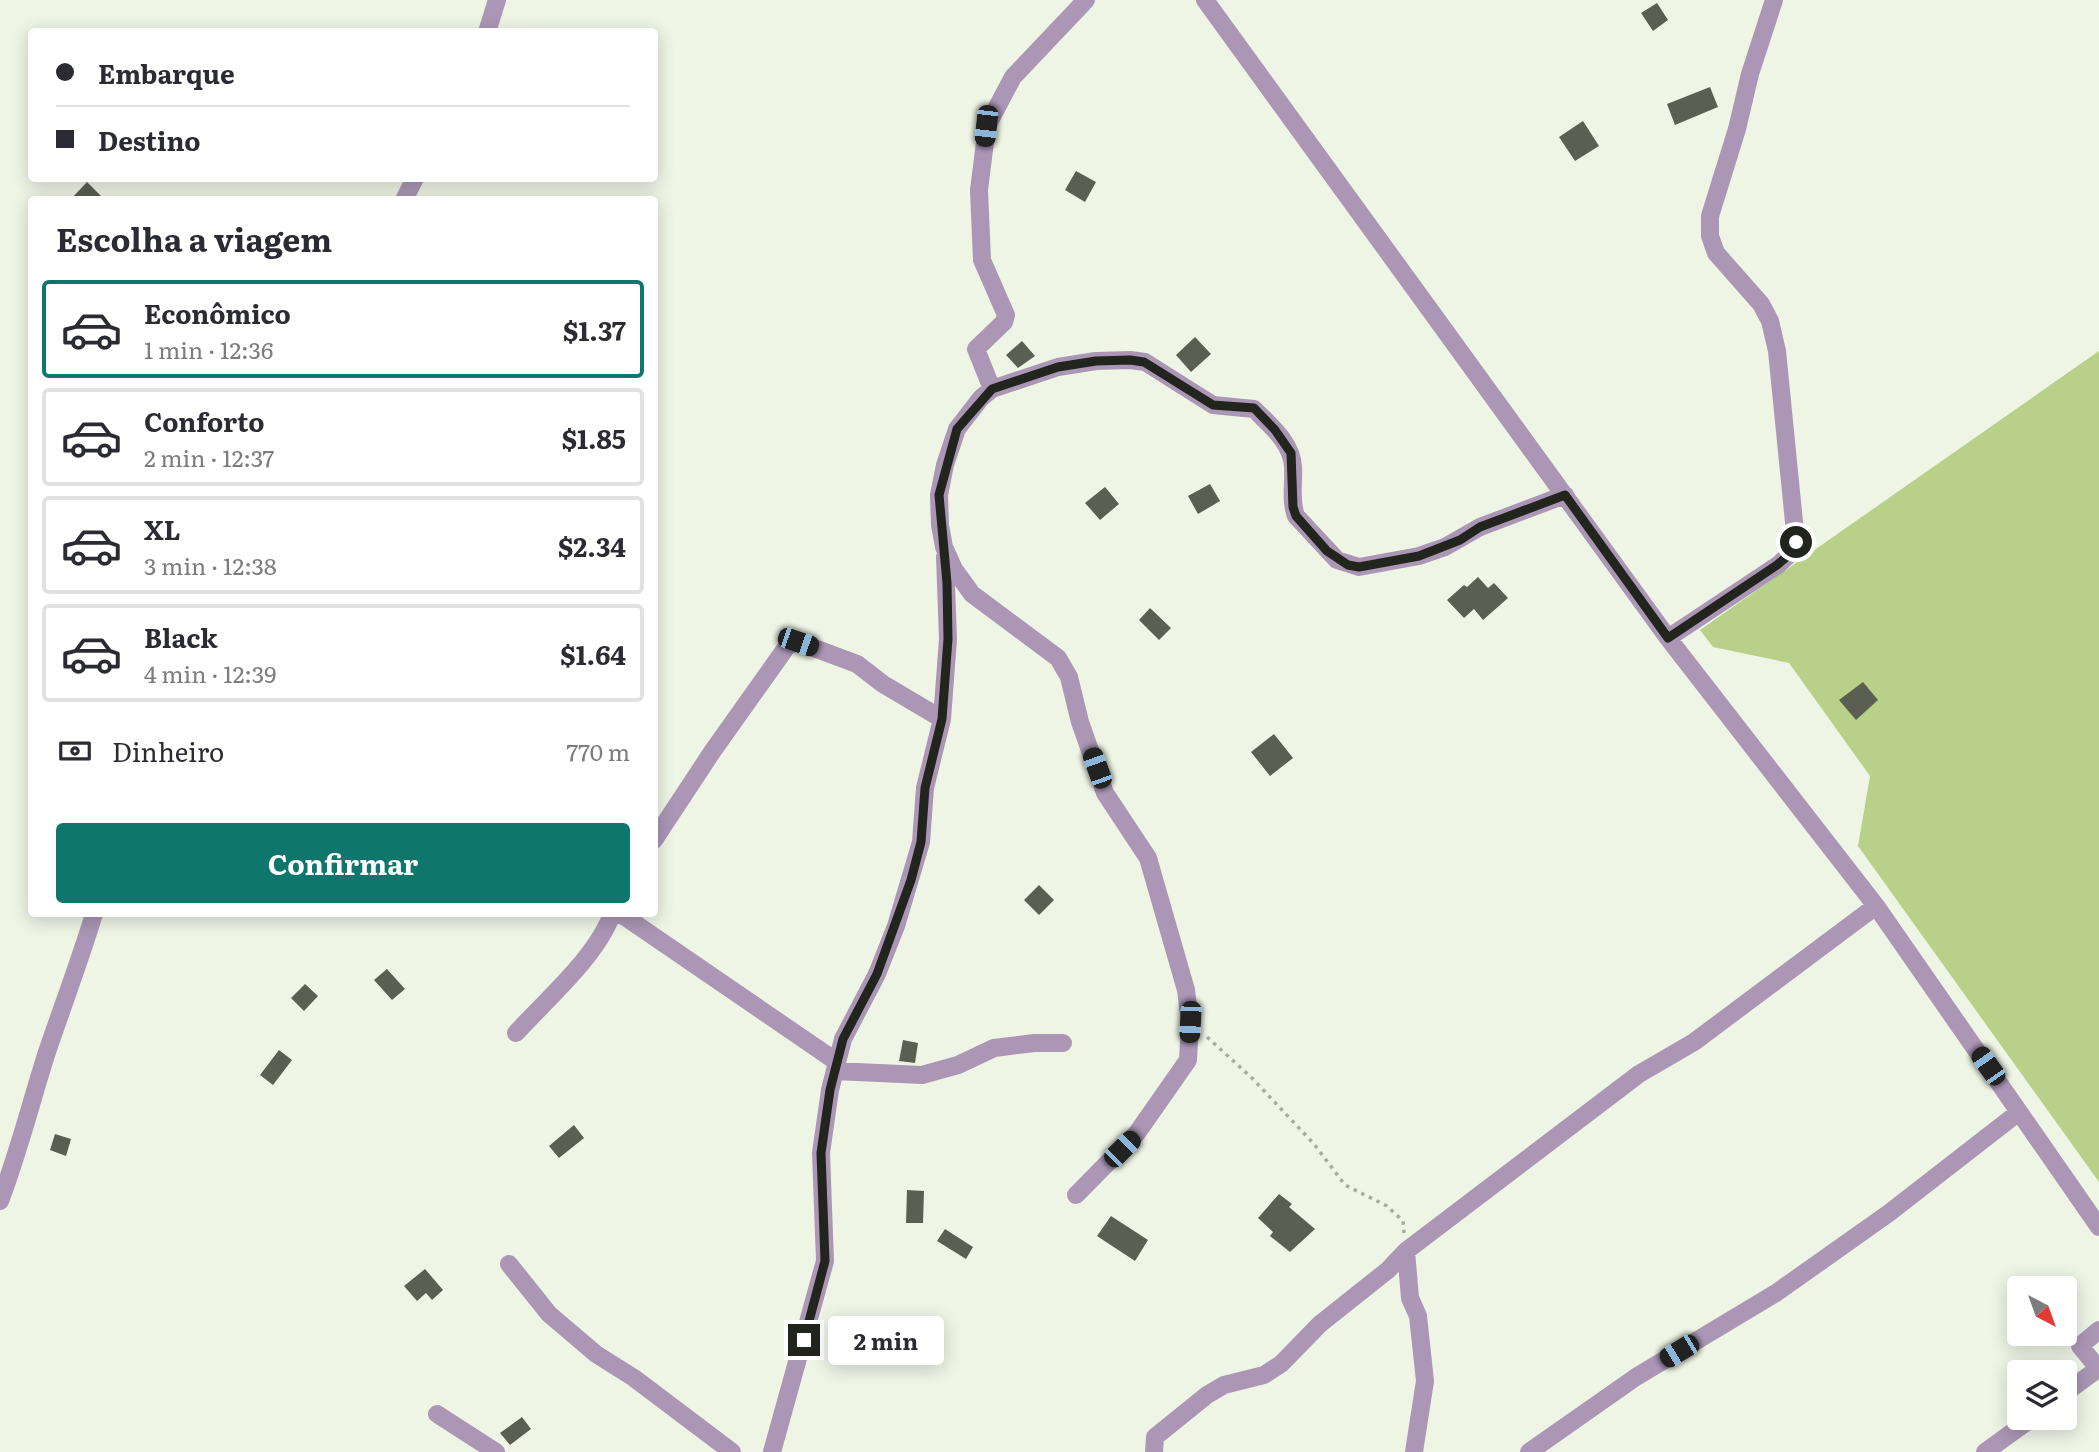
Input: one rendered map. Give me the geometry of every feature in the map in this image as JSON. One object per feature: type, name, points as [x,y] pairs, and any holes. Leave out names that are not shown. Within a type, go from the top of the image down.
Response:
[{"type":"street","points":[[488,28],[497,0]]},
{"type":"street","points":[[992,389],[976,349],[1004,322],[1006,315],[982,260],[979,190],[986,126],[1013,77],[1086,0]]},
{"type":"street","points":[[1205,0],[1668,638],[1877,906],[2099,1227]]},
{"type":"street","points":[[1668,638],[1777,565],[1791,553],[1796,542],[1777,351],[1770,320],[1761,304],[1716,253],[1710,236],[1713,204],[1774,0]]},
{"type":"street","points":[[772,1452],[825,1261],[821,1153],[836,1066],[843,1039],[877,974],[911,880],[921,842],[925,788],[942,719],[948,620],[939,495],[945,465],[957,429],[992,389],[1058,367],[1096,361],[1130,360],[1157,369],[1187,391],[1213,405],[1254,408],[1275,430],[1291,453],[1293,507],[1296,516],[1327,551],[1348,565],[1359,567],[1419,556],[1460,540],[1480,527],[1565,495]]},
{"type":"street","points":[[944,547],[954,569],[972,594],[1045,646],[1058,658],[1069,677],[1080,722],[1105,793],[1148,858],[1186,990],[1190,1022],[1188,1060],[1137,1133],[1076,1195]]},
{"type":"street","points":[[948,620],[954,611],[964,605],[984,604]]},
{"type":"street","points":[[658,834],[788,645],[798,642],[857,664],[883,684],[942,719]]},
{"type":"street","points":[[1154,1452],[1155,1437],[1185,1412],[1224,1385],[1264,1375],[1282,1364],[1320,1324],[1388,1270],[1406,1251],[1639,1073],[1694,1042],[1877,906]]},
{"type":"street","points":[[0,1201],[22,1142],[48,1050],[93,917]]},
{"type":"street","points":[[516,1033],[576,967],[607,929],[611,917]]},
{"type":"street","points":[[625,917],[836,1066],[922,1075],[958,1065],[994,1048],[1063,1043]]},
{"type":"street","points":[[1529,1452],[1636,1377],[1776,1293],[1889,1213],[2019,1112]]},
{"type":"street","points":[[1406,1251],[1410,1298],[1418,1316],[1424,1381],[1414,1452]]},
{"type":"street","points":[[509,1264],[549,1314],[596,1354],[634,1378],[732,1452]]},
{"type":"street","points":[[2077,1384],[2099,1368],[2080,1346],[2099,1330]]},
{"type":"street","points":[[437,1414],[496,1452]]},
{"type":"street","points":[[1985,1452],[2015,1430]]},
{"type":"path","points":[[1190,1022],[1252,1078],[1314,1144],[1345,1185],[1387,1206],[1402,1221],[1406,1251]]},
{"type":"green space","points":[[2099,351],[2099,1182],[1858,846],[1870,776],[1789,663],[1713,647],[1700,630]]},
{"type":"building","points":[[1657,3],[1668,20],[1653,31],[1641,13]]},
{"type":"building","points":[[1710,87],[1718,107],[1675,125],[1667,104]]},
{"type":"building","points":[[1583,121],[1599,146],[1575,161],[1559,137]]},
{"type":"building","points":[[1076,171],[1096,182],[1085,202],[1065,190]]},
{"type":"building","points":[[87,182],[101,196],[74,196]]},
{"type":"building","points":[[1195,337],[1211,354],[1191,372],[1176,355]]},
{"type":"building","points":[[1022,341],[1035,356],[1018,368],[1006,355]]},
{"type":"building","points":[[1210,484],[1220,501],[1198,514],[1188,496]]},
{"type":"building","points":[[1105,487],[1119,504],[1100,520],[1085,503]]},
{"type":"building","points":[[1478,577],[1488,588],[1494,583],[1508,598],[1483,620],[1474,609],[1464,618],[1447,600]]},
{"type":"building","points":[[1150,608],[1171,628],[1159,640],[1139,620]]},
{"type":"building","points":[[1863,682],[1878,700],[1856,720],[1839,700]]},
{"type":"building","points":[[1274,734],[1293,758],[1270,776],[1251,752]]},
{"type":"building","points":[[1039,885],[1054,900],[1039,915],[1024,900]]},
{"type":"building","points":[[387,969],[405,989],[392,1000],[374,980]]},
{"type":"building","points":[[305,984],[318,996],[304,1011],[291,998]]},
{"type":"building","points":[[903,1040],[918,1043],[915,1063],[899,1061]]},
{"type":"building","points":[[279,1050],[292,1060],[273,1085],[260,1075]]},
{"type":"building","points":[[574,1125],[584,1138],[559,1158],[549,1146]]},
{"type":"building","points":[[55,1134],[71,1139],[66,1156],[50,1150]]},
{"type":"building","points":[[907,1190],[924,1191],[923,1223],[906,1223]]},
{"type":"building","points":[[1279,1194],[1292,1204],[1289,1207],[1315,1229],[1290,1252],[1270,1236],[1273,1232],[1258,1218]]},
{"type":"building","points":[[1111,1216],[1148,1240],[1135,1261],[1097,1236]]},
{"type":"building","points":[[945,1229],[973,1247],[966,1259],[937,1241]]},
{"type":"building","points":[[425,1269],[443,1290],[432,1300],[426,1293],[417,1301],[404,1286]]},
{"type":"building","points":[[522,1417],[531,1429],[510,1445],[500,1433]]},
{"type":"route","points":[[804,1340],[825,1261],[821,1153],[830,1090],[843,1039],[877,974],[911,880],[921,842],[925,788],[942,719],[948,639],[947,583],[939,495],[945,465],[957,429],[981,398],[992,389],[1058,367],[1096,361],[1130,360],[1144,362],[1157,369],[1187,391],[1213,405],[1254,408],[1275,430],[1291,453],[1293,507],[1296,516],[1327,551],[1348,565],[1359,567],[1383,564],[1419,556],[1460,540],[1480,527],[1565,495],[1668,638],[1777,565],[1791,553],[1796,542]]}]
